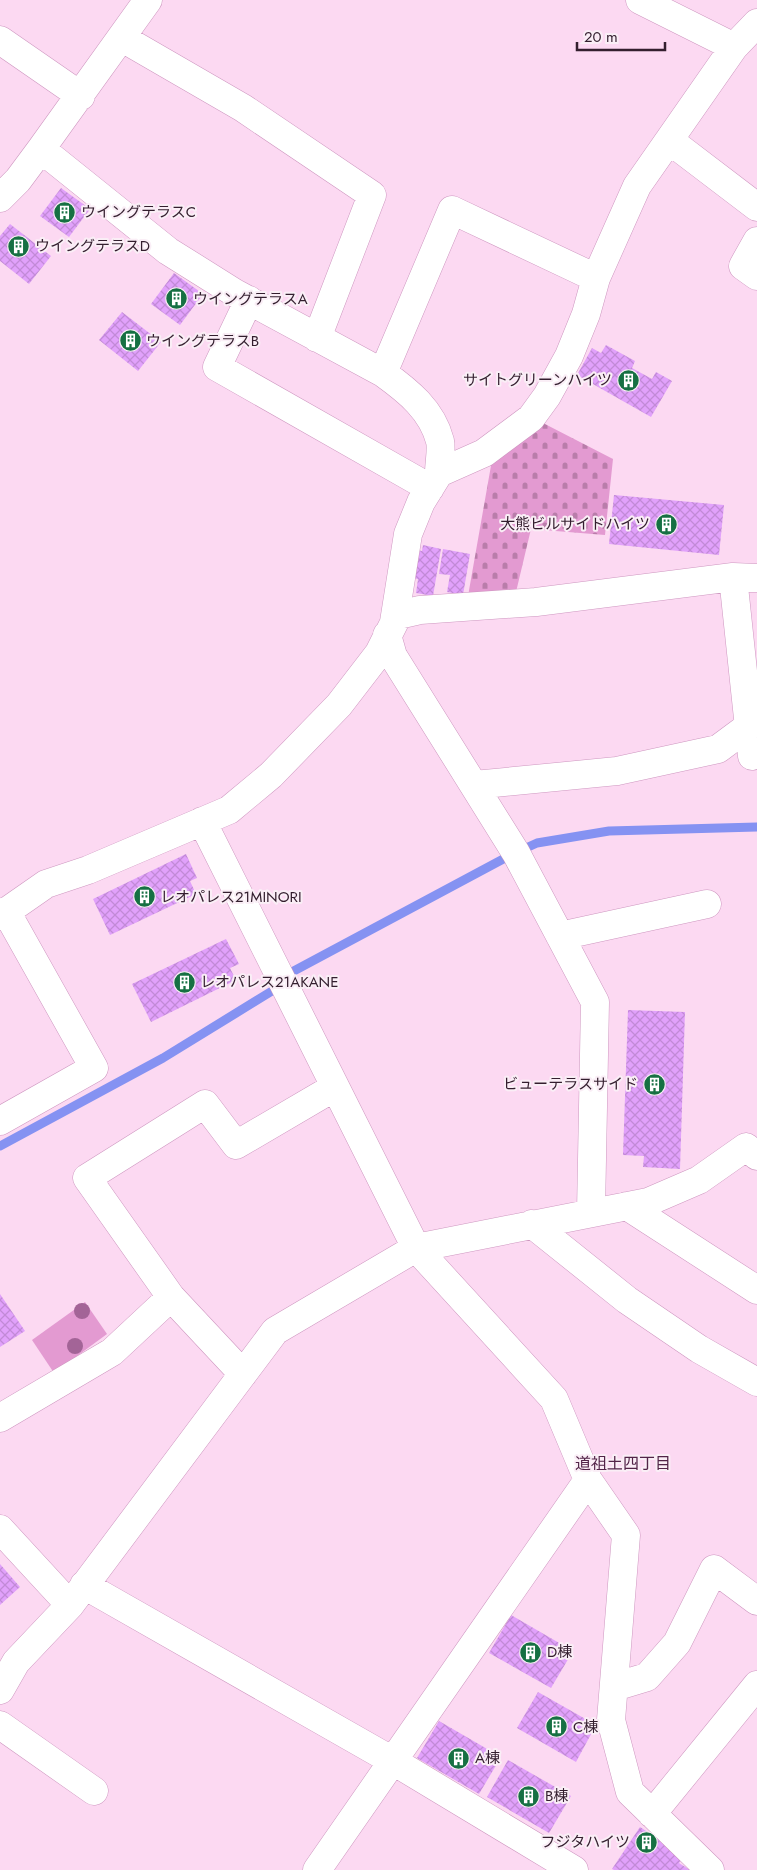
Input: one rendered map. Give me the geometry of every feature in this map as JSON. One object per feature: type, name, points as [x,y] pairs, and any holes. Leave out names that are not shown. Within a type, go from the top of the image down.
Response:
[{"type":"street","points":[[0,198],[18,180],[81,96],[148,0]]},
{"type":"street","points":[[640,0],[734,47]]},
{"type":"street","points":[[434,480],[484,453],[532,418],[547,396],[569,356],[586,314],[596,278],[636,186],[734,47],[757,24]]},
{"type":"street","points":[[122,38],[243,108],[372,195],[317,338]]},
{"type":"street","points":[[0,40],[81,96]]},
{"type":"street","points":[[669,140],[757,207]]},
{"type":"street","points":[[41,149],[168,250],[249,300],[383,373],[418,400],[434,423],[440,443],[434,480],[421,502],[408,534],[391,629],[393,656],[516,853],[595,1002],[592,1212]]},
{"type":"street","points":[[383,373],[452,210],[596,278]]},
{"type":"street","points":[[757,241],[743,266],[757,276]]},
{"type":"street","points":[[249,300],[217,367],[434,480]]},
{"type":"street","points":[[0,1121],[94,1068],[3,914],[46,884],[88,870],[230,810],[271,775],[339,705],[379,653],[398,614],[420,610],[536,602],[745,577],[749,726],[752,756]]},
{"type":"street","points":[[474,785],[617,771],[718,749],[749,726]]},
{"type":"street","points":[[202,821],[416,1248],[554,1399],[588,1480],[626,1535],[611,1720],[630,1792],[710,1870]]},
{"type":"street","points":[[560,936],[707,904]]},
{"type":"street","points":[[243,1374],[171,1297],[87,1178],[204,1104],[236,1145],[335,1087]]},
{"type":"street","points":[[0,1690],[8,1666],[77,1595],[275,1331],[416,1248],[648,1202],[699,1180],[753,1147]]},
{"type":"street","points":[[627,1206],[757,1290]]},
{"type":"street","points":[[532,1224],[627,1300],[699,1349],[757,1382]]},
{"type":"street","points":[[0,1418],[112,1352],[171,1297]]},
{"type":"street","points":[[317,1870],[588,1480]]},
{"type":"street","points":[[0,1529],[77,1595],[393,1761],[574,1870]]},
{"type":"street","points":[[614,1687],[647,1677],[677,1643],[714,1569],[757,1601]]},
{"type":"street","points":[[652,1814],[757,1686]]},
{"type":"street","points":[[0,1725],[94,1791]]},
{"type":"green space","points":[[543,423],[613,459],[605,535],[531,529],[516,592],[468,596],[492,460]]},
{"type":"green space","points":[[85,1302],[107,1334],[54,1373],[32,1340]]},
{"type":"building","name":"ウイングテラスC","points":[[61,188],[90,209],[69,237],[40,216]]},
{"type":"building","name":"ウイングテラスD","points":[[10,224],[51,256],[29,284],[0,261],[0,236]]},
{"type":"building","name":"ウイングテラスA","points":[[174,273],[203,294],[180,325],[151,304]]},
{"type":"building","name":"ウイングテラスB","points":[[122,312],[161,342],[138,371],[99,340]]},
{"type":"building","name":"サイトグリーンハイツ","points":[[606,345],[635,361],[632,368],[652,379],[656,372],[672,381],[651,417],[577,375],[592,348],[601,353]]},
{"type":"building","name":"大熊ビルサイドハイツ","points":[[614,495],[724,505],[719,555],[609,544]]},
{"type":"building","points":[[423,545],[441,549],[433,596],[416,593],[418,579],[413,578],[418,550],[422,551]]},
{"type":"building","points":[[443,549],[470,554],[463,595],[447,592],[450,575],[439,574]]},
{"type":"building","name":"レオパレス21MINORI","points":[[186,854],[197,878],[190,881],[196,894],[110,935],[93,899]]},
{"type":"building","name":"レオパレス21AKANE","points":[[226,939],[239,964],[230,968],[236,980],[151,1022],[132,984]]},
{"type":"building","name":"ビューテラスサイド","points":[[628,1010],[685,1012],[680,1169],[643,1167],[644,1156],[623,1155]]},
{"type":"building","points":[[0,1294],[25,1331],[0,1347]]},
{"type":"building","points":[[0,1564],[20,1587],[0,1605]]},
{"type":"building","name":"D棟","points":[[511,1615],[573,1651],[551,1688],[489,1653]]},
{"type":"building","name":"C棟","points":[[538,1692],[596,1725],[576,1762],[517,1728]]},
{"type":"building","name":"A棟","points":[[439,1721],[501,1757],[479,1794],[417,1758]]},
{"type":"building","name":"B棟","points":[[508,1760],[571,1796],[549,1833],[487,1797]]},
{"type":"building","name":"フジタハイツ","points":[[640,1827],[684,1856],[679,1863],[690,1870],[612,1869]]},
{"type":"waterway","points":[[526,848],[537,843],[609,831],[757,827]]},
{"type":"waterway","points":[[290,973],[507,857]]},
{"type":"waterway","points":[[0,1146],[163,1058],[272,991]]},
{"type":"place","name":"ウイングテラスC","points":[[65,212]]},
{"type":"place","name":"ウイングテラスD","points":[[19,246]]},
{"type":"place","name":"ウイングテラスA","points":[[177,299]]},
{"type":"place","name":"ウイングテラスB","points":[[130,341]]},
{"type":"place","name":"サイトグリーンハイツ","points":[[628,380]]},
{"type":"place","name":"大熊ビルサイドハイツ","points":[[666,524]]},
{"type":"place","name":"レオパレス21MINORI","points":[[144,897]]},
{"type":"place","name":"レオパレス21AKANE","points":[[184,982]]},
{"type":"place","name":"ビューテラスサイド","points":[[654,1084]]},
{"type":"place","name":"D棟","points":[[531,1652]]},
{"type":"place","name":"C棟","points":[[557,1727]]},
{"type":"place","name":"A棟","points":[[459,1758]]},
{"type":"place","name":"B棟","points":[[529,1796]]},
{"type":"place","name":"フジタハイツ","points":[[646,1842]]},
{"type":"district","name":"道祖土四丁目","points":[[623,1463]]}]
